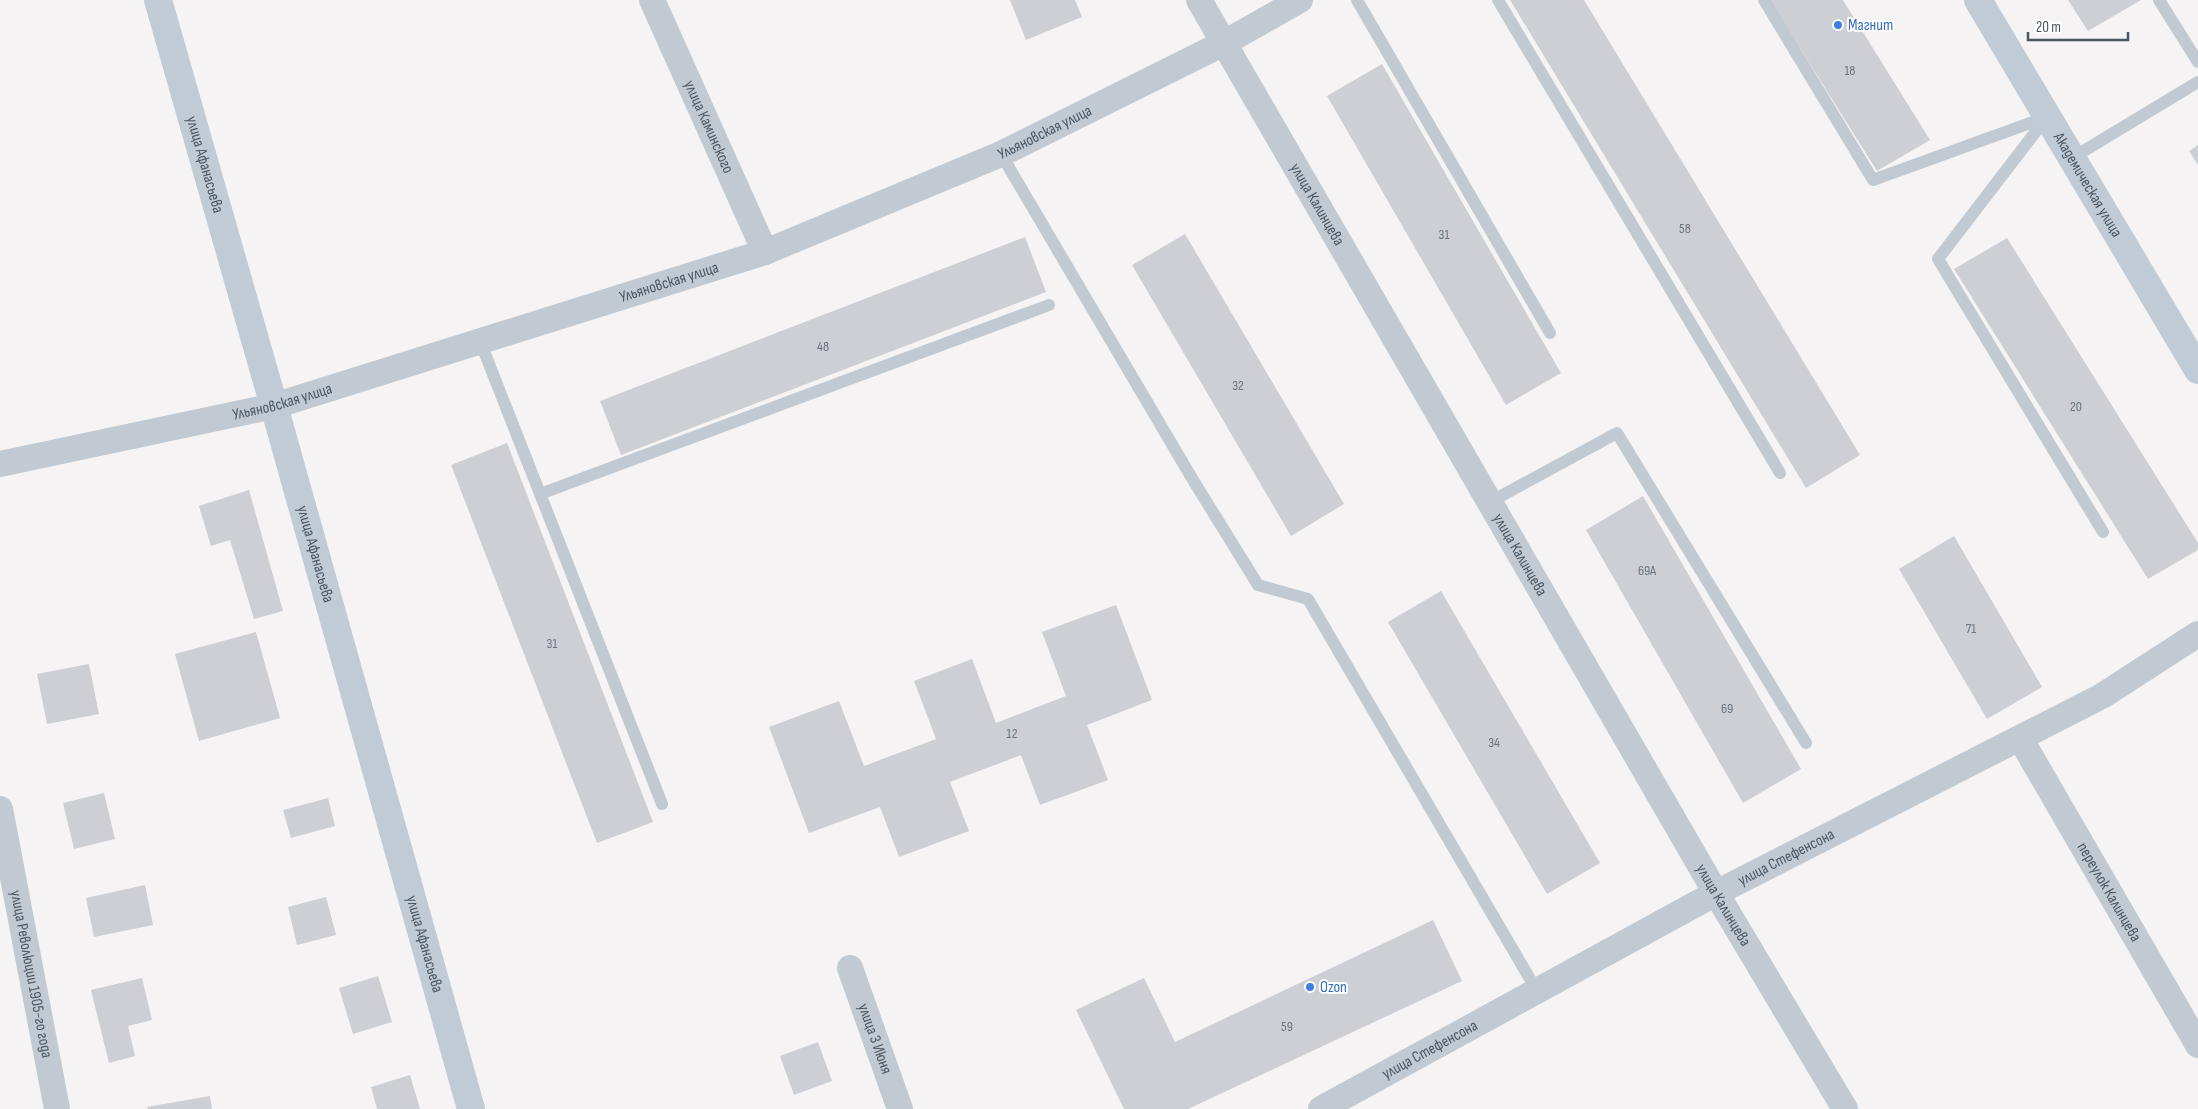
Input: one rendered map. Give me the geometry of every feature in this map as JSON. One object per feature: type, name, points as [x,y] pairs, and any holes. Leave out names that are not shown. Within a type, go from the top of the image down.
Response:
[{"type":"street","name":"улица Афанасьева","points":[[158,0],[274,406],[470,1109]]},
{"type":"street","name":"улица Каминского","points":[[652,0],[765,252]]},
{"type":"street","name":"улица Калинцева","points":[[1199,0],[1716,893],[1845,1109]]},
{"type":"street","name":"Ульяновская улица","points":[[0,464],[274,406],[765,252],[1002,154],[1224,43],[1300,0]]},
{"type":"street","name":"Академическая улица","points":[[1978,0],[2198,370]]},
{"type":"street","name":"улица Стефенсона","points":[[1330,1107],[1716,893],[2102,696],[2198,634]]},
{"type":"street","name":"переулок Калинцева","points":[[2020,738],[2198,1046]]},
{"type":"street","name":"улица Революции 1905-го года","points":[[0,809],[57,1109]]},
{"type":"street","name":"улица 3 Июня","points":[[850,968],[900,1109]]},
{"type":"lane","points":[[1357,0],[1550,333]]},
{"type":"lane","points":[[1498,0],[1780,473]]},
{"type":"lane","points":[[1764,0],[1873,180],[2047,117]]},
{"type":"lane","points":[[2159,0],[2198,62]]},
{"type":"lane","points":[[2072,158],[2198,82]]},
{"type":"lane","points":[[2047,117],[1938,259],[2103,532]]},
{"type":"lane","points":[[1002,154],[1188,472],[1258,585],[1308,599],[1537,991]]},
{"type":"lane","points":[[540,494],[1049,306]]},
{"type":"lane","points":[[480,341],[662,804]]},
{"type":"lane","points":[[1490,502],[1616,433],[1806,743]]},
{"type":"building","points":[[1010,0],[1075,0],[1082,17],[1026,40]]},
{"type":"building","points":[[1510,0],[1584,0],[1860,455],[1806,488]]},
{"type":"building","points":[[1770,0],[1843,0],[1930,140],[1877,171]]},
{"type":"building","points":[[2068,0],[2141,0],[2088,31]]},
{"type":"building","points":[[1382,64],[1561,373],[1506,405],[1327,96]]},
{"type":"building","points":[[2198,145],[2198,165],[2189,151]]},
{"type":"building","points":[[1185,234],[1344,504],[1291,536],[1132,265]]},
{"type":"building","points":[[1025,237],[1046,292],[621,455],[600,401]]},
{"type":"building","points":[[2007,238],[2198,543],[2198,550],[2148,579],[1954,269]]},
{"type":"building","points":[[507,443],[653,822],[597,843],[451,465]]},
{"type":"building","points":[[249,490],[283,611],[254,619],[230,540],[211,546],[199,506]]},
{"type":"building","points":[[1643,496],[1801,769],[1743,803],[1586,530]]},
{"type":"building","points":[[1954,536],[2042,687],[1987,719],[1899,569]]},
{"type":"building","points":[[1441,591],[1600,863],[1547,894],[1388,622]]},
{"type":"building","points":[[1116,605],[1152,700],[1087,725],[1108,780],[1040,805],[1021,755],[950,782],[969,831],[899,857],[880,807],[809,833],[769,727],[839,701],[864,766],[936,739],[914,681],[972,659],[996,723],[1066,696],[1042,632]]},
{"type":"building","points":[[256,632],[280,718],[199,741],[175,654]]},
{"type":"building","points":[[89,664],[99,714],[47,724],[37,674]]},
{"type":"building","points":[[104,793],[115,839],[74,849],[63,803]]},
{"type":"building","points":[[328,798],[335,826],[291,838],[283,810]]},
{"type":"building","points":[[145,885],[153,925],[94,937],[86,898]]},
{"type":"building","points":[[326,897],[336,935],[297,945],[288,907]]},
{"type":"building","points":[[1433,920],[1462,981],[1188,1109],[1124,1109],[1076,1010],[1144,978],[1175,1042]]},
{"type":"building","points":[[378,976],[392,1022],[353,1034],[339,988]]},
{"type":"building","points":[[142,978],[152,1020],[128,1026],[135,1056],[109,1063],[91,990]]},
{"type":"building","points":[[818,1042],[832,1081],[794,1095],[780,1056]]},
{"type":"building","points":[[410,1075],[420,1109],[377,1109],[371,1087]]},
{"type":"building","points":[[210,1096],[212,1109],[148,1109],[147,1107]]},
{"type":"place","name":"Магнит","points":[[1838,25]]},
{"type":"place","name":"Ozon","points":[[1310,987]]}]
